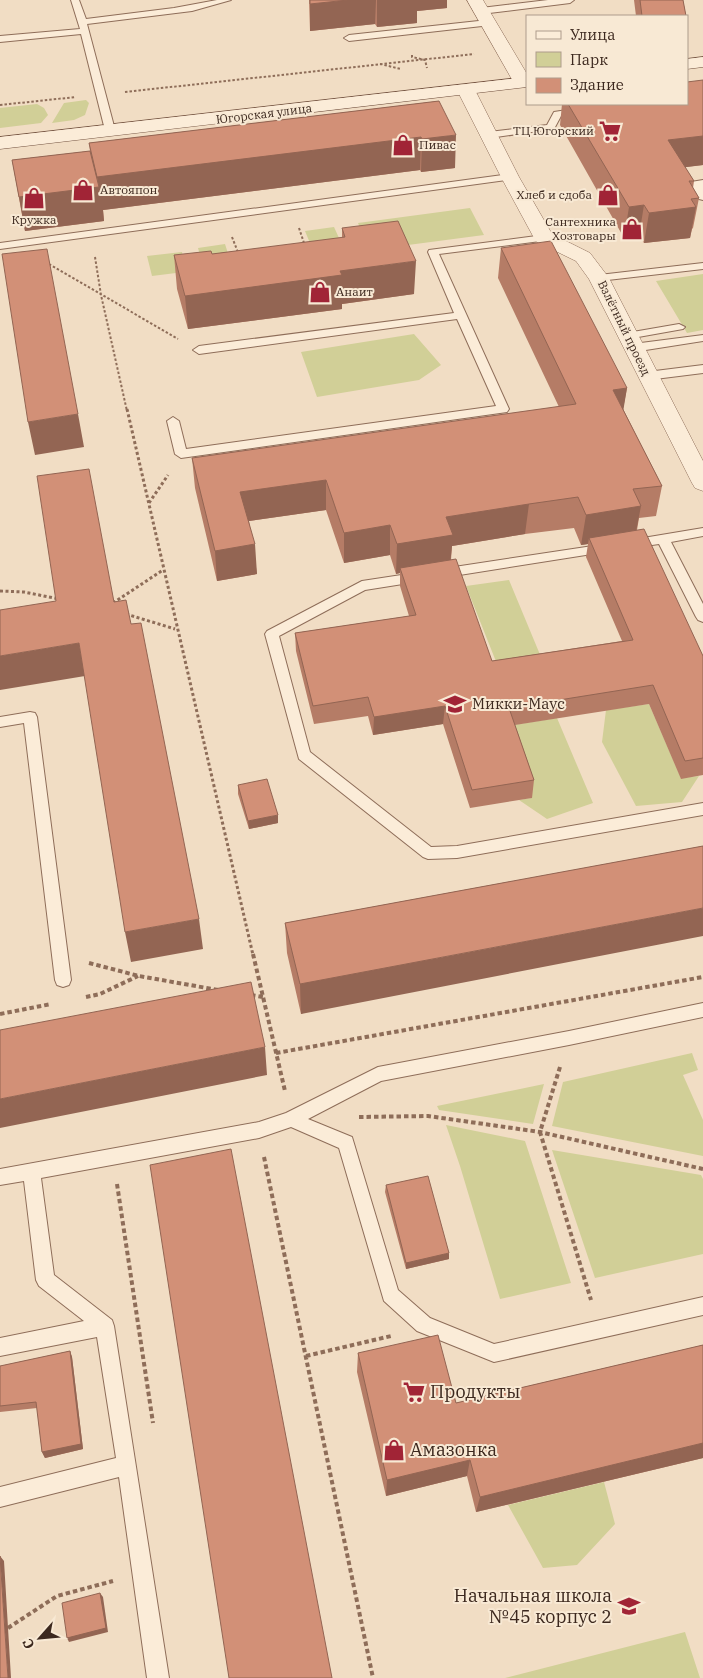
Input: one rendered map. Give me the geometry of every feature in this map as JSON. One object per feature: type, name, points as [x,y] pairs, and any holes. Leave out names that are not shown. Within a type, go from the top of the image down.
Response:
[{"type":"street","points":[[481,11],[525,83]]},
{"type":"street","points":[[688,64],[703,62]]},
{"type":"street","name":"Югорская улица","points":[[0,143],[525,83]]},
{"type":"street","points":[[466,90],[510,177],[544,238]]},
{"type":"street","name":"Взлётный проезд","points":[[544,238],[583,257],[599,278],[647,376],[703,483]]},
{"type":"lane","points":[[75,0],[86,31],[110,130]]},
{"type":"lane","points":[[82,22],[105,17],[208,6],[227,0]]},
{"type":"lane","points":[[349,38],[481,11],[570,0]]},
{"type":"lane","points":[[521,6],[527,15]]},
{"type":"lane","points":[[0,39],[86,31]]},
{"type":"lane","points":[[488,135],[551,127],[557,114],[593,109]]},
{"type":"lane","points":[[0,246],[510,177]]},
{"type":"lane","points":[[703,183],[695,184],[703,197]]},
{"type":"lane","points":[[174,421],[181,454],[503,409],[433,252],[544,238]]},
{"type":"lane","points":[[599,278],[703,266]]},
{"type":"lane","points":[[199,350],[461,315]]},
{"type":"lane","points":[[630,342],[679,327]]},
{"type":"lane","points":[[630,342],[703,338]]},
{"type":"lane","points":[[647,376],[703,369]]},
{"type":"lane","points":[[703,532],[362,586],[272,634],[304,755],[428,853],[457,852],[703,809]]},
{"type":"lane","points":[[663,539],[703,617]]},
{"type":"lane","points":[[0,722],[30,717],[63,980]]},
{"type":"lane","points":[[0,1177],[259,1130],[291,1119],[378,1074],[569,1038],[703,1010]]},
{"type":"lane","points":[[291,1119],[346,1143],[390,1295],[424,1325],[494,1353],[703,1306]]},
{"type":"lane","points":[[32,1171],[45,1280],[105,1326],[158,1678]]},
{"type":"lane","points":[[0,1347],[105,1326]]},
{"type":"lane","points":[[0,1497],[127,1465]]},
{"type":"path","points":[[0,105],[377,63],[505,51]]},
{"type":"path","points":[[291,207],[306,250]]},
{"type":"path","points":[[224,216],[240,258]]},
{"type":"path","points":[[91,234],[100,295],[291,1119]]},
{"type":"path","points":[[14,244],[199,350]]},
{"type":"path","points":[[149,504],[181,454]]},
{"type":"path","points":[[106,608],[163,570]]},
{"type":"path","points":[[0,591],[24,592],[61,599]]},
{"type":"path","points":[[124,613],[176,629]]},
{"type":"path","points":[[60,955],[139,976],[224,991]]},
{"type":"path","points":[[276,1053],[703,977]]},
{"type":"path","points":[[244,994],[262,998]]},
{"type":"path","points":[[569,1038],[540,1132],[600,1329]]},
{"type":"path","points":[[350,1117],[428,1116],[540,1132],[703,1169]]},
{"type":"path","points":[[268,1176],[373,1678]]},
{"type":"path","points":[[306,1356],[378,1340],[424,1325]]},
{"type":"path","points":[[8,1628],[56,1596],[143,1574]]},
{"type":"green space","points":[[86,100],[89,103],[85,115],[74,120],[52,123],[64,103]]},
{"type":"green space","points":[[37,104],[44,108],[48,115],[41,123],[0,128],[0,108]]},
{"type":"green space","points":[[470,208],[484,235],[370,250],[358,223]]},
{"type":"green space","points":[[334,227],[344,249],[314,253],[305,231]]},
{"type":"green space","points":[[225,244],[232,266],[152,276],[147,256],[182,252],[183,258],[200,255],[198,248]]},
{"type":"green space","points":[[703,274],[703,330],[687,333],[656,281]]},
{"type":"green space","points":[[414,334],[441,365],[419,380],[317,397],[301,352]]},
{"type":"green space","points":[[509,580],[541,657],[497,664],[466,586]]},
{"type":"green space","points":[[649,704],[681,778],[699,776],[682,802],[636,806],[602,742],[606,710]]},
{"type":"green space","points":[[557,718],[593,803],[547,819],[519,800],[531,798],[506,726]]},
{"type":"green space","points":[[692,1053],[698,1070],[683,1075],[703,1120],[703,1156],[552,1126],[563,1082]]},
{"type":"green space","points":[[544,1084],[533,1124],[439,1110],[437,1106]]},
{"type":"green space","points":[[446,1125],[525,1141],[571,1283],[500,1299]]},
{"type":"green space","points":[[552,1150],[701,1175],[703,1179],[703,1254],[595,1278]]},
{"type":"green space","points":[[604,1482],[615,1524],[577,1565],[543,1568],[508,1505]]},
{"type":"green space","points":[[685,1632],[700,1678],[505,1678]]},
{"type":"building","points":[[310,0],[348,0],[310,4]]},
{"type":"building","points":[[640,0],[683,0],[686,15],[642,15]]},
{"type":"building","points":[[703,80],[703,136],[668,140],[694,181],[689,181],[699,198],[691,199],[696,207],[649,213],[644,205],[629,207],[569,105],[688,105],[688,82]]},
{"type":"building","points":[[439,101],[456,135],[422,139],[421,137],[97,177],[89,143]]},
{"type":"building","points":[[90,151],[99,187],[19,197],[12,160]]},
{"type":"building","points":[[398,221],[416,261],[340,271],[342,275],[185,296],[174,255],[211,251],[212,254],[345,237],[342,228]]},
{"type":"building","points":[[551,241],[627,388],[613,390],[662,486],[633,489],[641,506],[586,515],[578,497],[529,504],[446,517],[453,535],[397,544],[390,525],[344,533],[326,480],[240,492],[255,544],[215,551],[192,458],[576,404],[501,248]]},
{"type":"building","points":[[47,249],[78,414],[28,422],[2,254]]},
{"type":"building","points":[[89,469],[114,602],[126,600],[131,624],[141,623],[199,919],[125,932],[79,643],[0,656],[0,610],[56,601],[37,476]]},
{"type":"building","points":[[644,529],[703,656],[703,758],[685,761],[653,685],[509,708],[534,780],[472,790],[445,706],[374,717],[368,697],[313,706],[295,633],[416,615],[400,568],[456,559],[492,661],[633,640],[589,538]]},
{"type":"building","points":[[267,779],[278,815],[248,821],[238,785]]},
{"type":"building","points":[[703,846],[703,908],[300,984],[285,923]]},
{"type":"building","points":[[251,982],[265,1047],[0,1099],[0,1030]]},
{"type":"building","points":[[231,1149],[332,1678],[229,1678],[150,1165]]},
{"type":"building","points":[[428,1176],[449,1253],[406,1263],[386,1185]]},
{"type":"building","points":[[438,1335],[456,1403],[703,1345],[703,1443],[480,1497],[470,1460],[387,1480],[358,1353]]},
{"type":"building","points":[[70,1351],[81,1444],[42,1452],[36,1402],[0,1406],[0,1366]]},
{"type":"building","points":[[0,1556],[8,1678],[0,1678]]},
{"type":"building","points":[[100,1593],[106,1628],[67,1638],[62,1603]]},
{"type":"place","name":"ТЦ Югорский","points":[[610,131]]},
{"type":"place","name":"Пивас","points":[[403,145]]},
{"type":"place","name":"Автояпон","points":[[83,190]]},
{"type":"place","name":"Хлеб и сдоба","points":[[608,195]]},
{"type":"place","name":"Кружка","points":[[34,198]]},
{"type":"place","name":"Сантехника Хозтовары","points":[[632,229]]},
{"type":"place","name":"Анаит","points":[[320,292]]},
{"type":"place","name":"Микки-Маус","points":[[455,704]]},
{"type":"place","name":"Продукты","points":[[414,1392]]},
{"type":"place","name":"Амазонка","points":[[394,1450]]},
{"type":"place","name":"Начальная школа №45 корпус 2","points":[[629,1606]]}]
